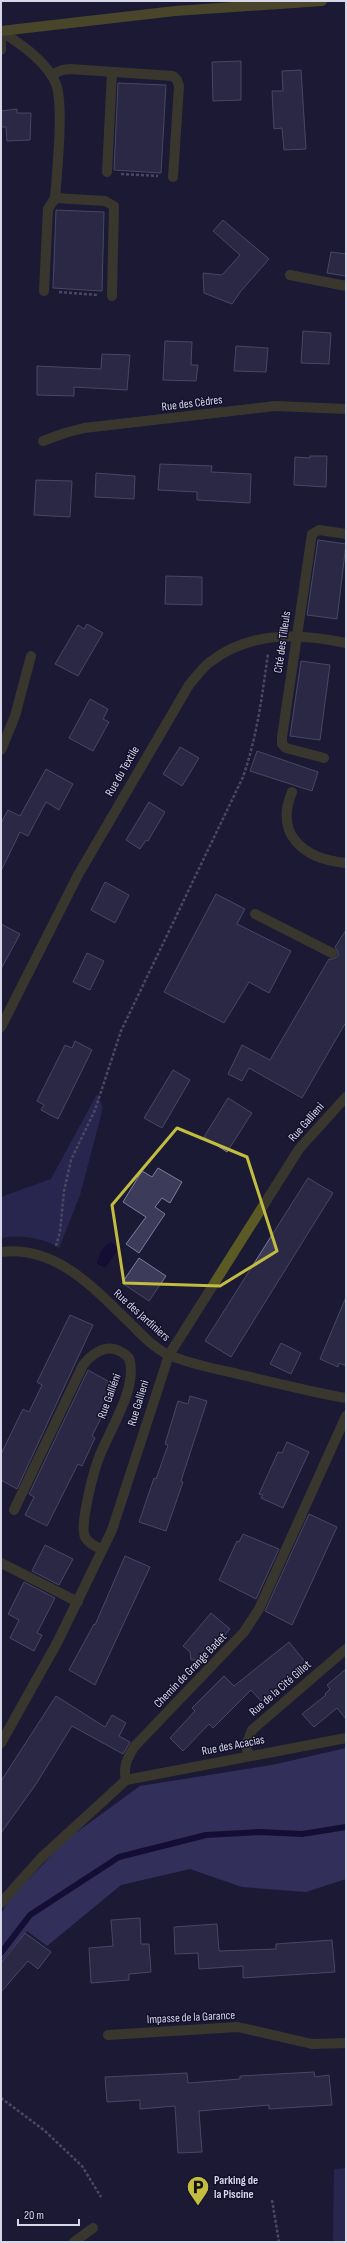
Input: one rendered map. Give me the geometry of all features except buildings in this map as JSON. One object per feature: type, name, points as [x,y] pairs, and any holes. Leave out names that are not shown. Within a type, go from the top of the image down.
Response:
[{"type":"main road","points":[[1,32],[175,11],[322,1]]},
{"type":"street","points":[[1,32],[1,50]]},
{"type":"street","points":[[1,32],[32,55],[51,75],[56,84],[59,104],[56,198],[48,210],[44,292]]},
{"type":"street","points":[[51,75],[62,70],[70,69],[173,76],[177,80],[179,86],[173,177]]},
{"type":"street","points":[[107,172],[112,72]]},
{"type":"street","points":[[56,198],[104,201],[114,206],[112,296]]},
{"type":"street","points":[[290,276],[346,286]]},
{"type":"street","name":"Rue des Cèdres","points":[[43,441],[65,432],[84,428],[275,406],[346,409]]},
{"type":"street","name":"Cité des Tilleuls","points":[[324,758],[286,748],[282,744],[296,635],[312,534],[319,530],[346,534]]},
{"type":"street","name":"Rue du Textile","points":[[1,1027],[78,875],[189,685],[209,662],[239,645],[276,636],[296,635],[346,643]]},
{"type":"street","points":[[1,750],[15,716],[31,656]]},
{"type":"street","points":[[292,792],[286,810],[286,827],[289,834],[300,845],[318,856],[346,863]]},
{"type":"street","points":[[255,914],[332,953]]},
{"type":"street","name":"Rue Gallieni","points":[[1,1743],[78,1602],[102,1550],[126,1488],[169,1355],[299,1149],[346,1097]]},
{"type":"street","name":"Rue des Jardiniers","points":[[1,1252],[15,1250],[31,1252],[68,1268],[88,1282],[146,1339],[169,1355],[194,1363],[346,1398]]},
{"type":"street","name":"Rue Galliéni","points":[[14,1510],[83,1365],[96,1351],[109,1348],[118,1350],[128,1358],[132,1374],[123,1403],[98,1461],[88,1498],[84,1527],[84,1536],[88,1541],[102,1550]]},
{"type":"street","name":"Chemin de Grange Badet","points":[[126,1780],[126,1762],[134,1747],[244,1632],[258,1609],[346,1416]]},
{"type":"street","points":[[1,1564],[78,1602]]},
{"type":"street","name":"Rue de la Cité Gillet","points":[[248,1756],[246,1744],[252,1730],[346,1649]]},
{"type":"street","name":"Rue des Acacias","points":[[126,1780],[346,1738]]},
{"type":"street","points":[[1,1903],[41,1858],[126,1780]]},
{"type":"street","name":"Impasse de la Garance","points":[[108,2035],[238,2027],[312,2044],[346,2043]]},
{"type":"street","points":[[74,2242],[93,2228]]},
{"type":"path","points":[[107,172],[173,177]]},
{"type":"path","points":[[44,292],[112,296]]},
{"type":"path","points":[[58,1240],[64,1190],[71,1160],[95,1110],[120,1032],[243,777],[252,750],[269,649],[266,639]]},
{"type":"path","points":[[1,2098],[45,2131],[82,2166],[101,2197]]},
{"type":"path","points":[[272,2200],[279,2242]]},
{"type":"highlighted area","points":[[177,1128],[247,1157],[277,1251],[220,1286],[124,1283],[112,1205]]},
{"type":"shaded area","points":[[97,1094],[103,1108],[80,1195],[59,1248],[47,1242],[31,1238],[7,1237],[1,1239],[1,1197],[51,1179]]},
{"type":"shaded area","points":[[111,1242],[119,1248],[105,1268],[97,1264],[103,1248]]},
{"type":"shaded area","points":[[346,1748],[346,1879],[306,1892],[242,1887],[190,1869],[121,1885],[47,1946],[27,1931],[1,1961],[1,1914],[8,1901],[66,1840],[140,1786],[272,1765]]},
{"type":"shaded area","points":[[346,2168],[346,2242],[333,2242],[334,2169]]},
{"type":"waterway","points":[[1,1953],[30,1915],[119,1857],[206,1835],[259,1832],[302,1834],[346,1827]]},
{"type":"place","name":"Parking de la Piscine","points":[[198,2206]]}]
